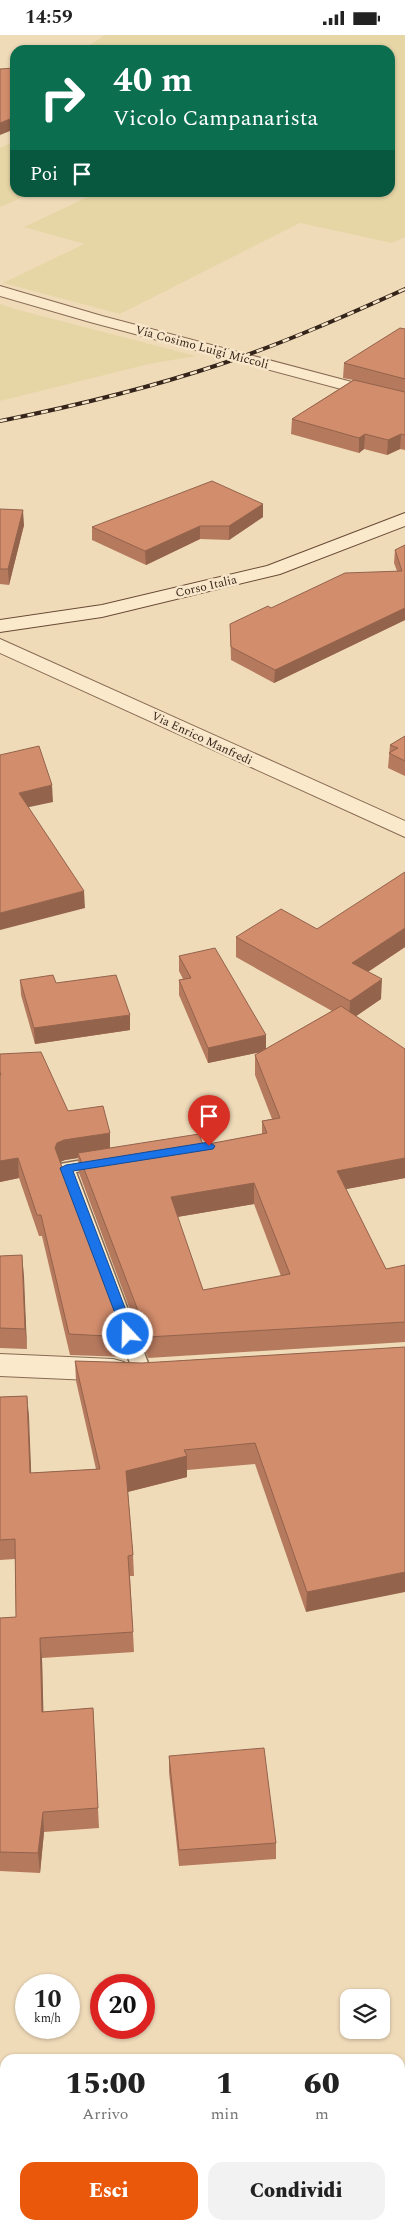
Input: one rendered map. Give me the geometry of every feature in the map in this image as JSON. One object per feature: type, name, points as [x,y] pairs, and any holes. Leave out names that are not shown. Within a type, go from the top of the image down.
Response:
[{"type":"street","name":"Via Cosimo Luigi Miccoli","points":[[0,291],[405,401]]},
{"type":"street","name":"Corso Italia","points":[[0,626],[102,611],[273,570],[405,519]]},
{"type":"street","name":"Via Enrico Manfredi","points":[[0,645],[405,830]]},
{"type":"street","points":[[0,1365],[157,1370]]},
{"type":"lane","points":[[114,1161],[66,1168],[157,1370]]},
{"type":"shaded area","points":[[105,35],[405,35],[405,237],[392,243],[300,223],[120,314],[3,283],[84,244],[24,227],[88,197],[395,197],[395,45],[90,45]]},
{"type":"shaded area","points":[[10,143],[10,197],[24,197],[0,207],[0,148]]},
{"type":"shaded area","points":[[0,304],[196,356],[149,364],[0,401]]},
{"type":"building","points":[[10,68],[10,119],[0,123],[0,69]]},
{"type":"building","points":[[400,328],[405,329],[405,379],[344,363]]},
{"type":"building","points":[[354,380],[405,392],[405,435],[401,434],[388,440],[365,434],[359,438],[292,419]]},
{"type":"building","points":[[212,481],[263,504],[229,526],[200,526],[145,551],[92,527]]},
{"type":"building","points":[[0,509],[23,510],[8,569],[0,569]]},
{"type":"building","points":[[405,545],[405,608],[275,670],[231,647],[230,624],[268,606],[271,608],[345,573],[402,571],[395,550]]},
{"type":"building","points":[[405,736],[405,761],[389,753],[398,748],[390,745]]},
{"type":"building","points":[[39,746],[52,785],[19,793],[84,891],[0,913],[0,755]]},
{"type":"building","points":[[405,872],[405,928],[352,963],[382,979],[350,1001],[236,937],[281,909],[317,929]]},
{"type":"building","points":[[215,948],[266,1035],[208,1048],[179,980],[191,978],[179,956]]},
{"type":"building","points":[[53,975],[56,983],[116,975],[130,1015],[34,1028],[20,980]]},
{"type":"building","points":[[341,1006],[405,1049],[405,1158],[337,1171],[386,1269],[405,1265],[405,1322],[148,1337],[78,1153],[199,1134],[203,1145],[267,1133],[262,1121],[280,1118],[255,1055]],"holes":[[[254,1183],[290,1274],[203,1290],[171,1197]]]},
{"type":"building","points":[[41,1052],[68,1111],[103,1106],[110,1133],[64,1140],[57,1143],[55,1148],[125,1337],[69,1334],[41,1215],[37,1215],[18,1158],[0,1161],[0,1054]]},
{"type":"building","points":[[22,1255],[25,1329],[0,1328],[0,1256]]},
{"type":"building","points":[[405,1347],[405,1572],[307,1592],[255,1443],[184,1450],[187,1456],[126,1471],[133,1555],[128,1556],[133,1632],[40,1638],[42,1712],[93,1708],[98,1808],[43,1812],[38,1853],[0,1852],[0,1618],[16,1617],[15,1539],[0,1540],[0,1397],[27,1396],[30,1473],[100,1469],[75,1361],[142,1363]]},
{"type":"building","points":[[264,1748],[276,1843],[179,1850],[169,1756]]},
{"type":"railway","points":[[0,421],[112,396],[221,364],[291,338],[405,289]]},
{"type":"route","points":[[128,1334],[66,1168],[209,1146]]}]
